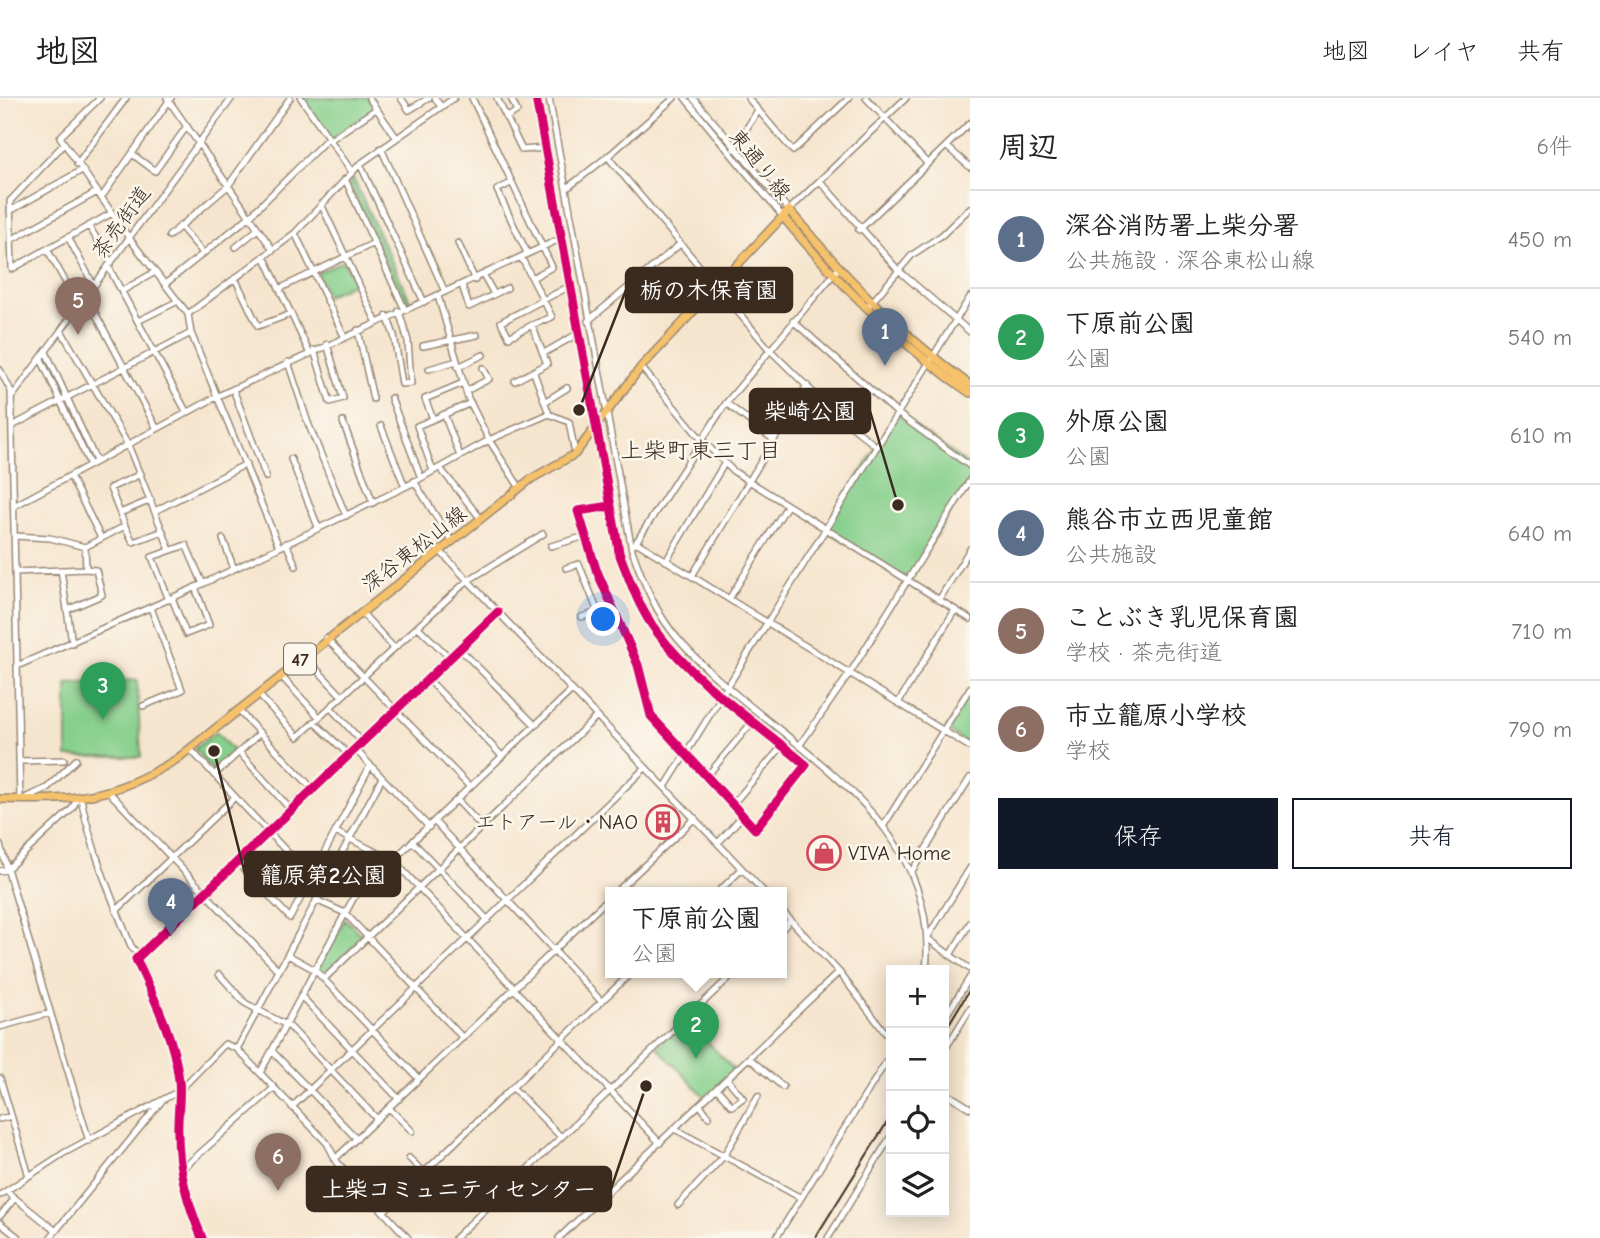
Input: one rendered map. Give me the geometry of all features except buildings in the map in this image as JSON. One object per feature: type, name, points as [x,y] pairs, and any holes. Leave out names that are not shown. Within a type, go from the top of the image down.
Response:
[{"type":"main road","name":"深谷東松山線","points":[[0,799],[79,799],[109,792],[152,775],[190,749],[326,638],[520,488],[575,454],[641,367],[789,210]]},
{"type":"main road","points":[[789,210],[836,271]]},
{"type":"main road","points":[[783,217],[869,306],[970,393]]},
{"type":"main road","points":[[930,359],[970,384]]},
{"type":"street","points":[[100,98],[60,137],[129,238],[188,314],[191,333],[279,547]]},
{"type":"street","points":[[77,164],[126,98]]},
{"type":"street","name":"茶売街道","points":[[11,398],[232,98]]},
{"type":"street","points":[[169,236],[228,186],[290,98]]},
{"type":"street","points":[[301,98],[352,172]]},
{"type":"street","points":[[369,98],[396,137]]},
{"type":"street","points":[[401,98],[410,110],[429,98]]},
{"type":"street","points":[[435,98],[441,107]]},
{"type":"street","points":[[188,314],[295,233],[360,164],[454,98]]},
{"type":"street","points":[[472,98],[552,268],[532,278]]},
{"type":"street","points":[[497,98],[522,150],[545,148]]},
{"type":"street","points":[[506,117],[517,111],[511,98]]},
{"type":"street","points":[[536,98],[598,426],[619,553],[644,611],[656,631],[682,660],[806,765],[755,829],[651,716],[638,665],[611,606],[578,511],[611,506]]},
{"type":"street","points":[[549,98],[605,416],[632,550],[643,582],[676,638],[884,825],[912,871],[922,903],[927,938],[926,965]]},
{"type":"street","points":[[566,189],[674,98]]},
{"type":"street","name":"東通り線","points":[[685,98],[789,210]]},
{"type":"street","name":"東通り線","points":[[693,98],[783,217]]},
{"type":"street","points":[[748,98],[793,150],[849,98]]},
{"type":"street","points":[[866,98],[927,163]]},
{"type":"street","points":[[789,210],[906,98]]},
{"type":"street","points":[[11,240],[99,195],[132,154],[169,99],[273,250]]},
{"type":"street","points":[[164,284],[249,218],[329,139],[376,109]]},
{"type":"street","points":[[733,150],[758,110]]},
{"type":"street","points":[[859,230],[970,123]]},
{"type":"street","points":[[132,154],[155,171],[187,126]]},
{"type":"street","points":[[64,144],[10,201],[12,269],[112,213]]},
{"type":"street","points":[[946,146],[970,167]]},
{"type":"street","points":[[381,148],[445,292]]},
{"type":"street","points":[[607,156],[769,349],[846,424],[877,447]]},
{"type":"street","points":[[360,164],[424,302]]},
{"type":"street","points":[[10,211],[82,170]]},
{"type":"street","points":[[345,179],[402,309],[411,383],[402,384],[394,335],[387,316]]},
{"type":"street","points":[[820,181],[859,230],[898,270],[970,332]]},
{"type":"street","points":[[511,183],[497,190],[527,253]]},
{"type":"street","points":[[321,204],[376,321]]},
{"type":"street","points":[[869,306],[912,255],[942,235],[970,208]]},
{"type":"street","points":[[89,226],[187,413]]},
{"type":"street","points":[[180,226],[203,253]]},
{"type":"street","points":[[236,247],[258,229]]},
{"type":"street","points":[[295,233],[344,336]]},
{"type":"street","points":[[68,237],[94,286]]},
{"type":"street","points":[[14,506],[218,396],[402,309],[475,280],[562,238]]},
{"type":"street","points":[[279,289],[374,243]]},
{"type":"street","points":[[458,243],[475,280]]},
{"type":"street","points":[[588,321],[680,245]]},
{"type":"street","points":[[47,249],[79,306]]},
{"type":"street","points":[[264,256],[312,351],[330,402],[343,398],[327,344]]},
{"type":"street","points":[[521,257],[542,299],[552,317],[509,337],[501,322],[542,299],[570,286]]},
{"type":"street","points":[[632,550],[726,403],[836,271]]},
{"type":"street","points":[[122,291],[156,272]]},
{"type":"street","points":[[484,276],[494,294]]},
{"type":"street","points":[[235,278],[258,326],[291,314]]},
{"type":"street","points":[[462,285],[470,307],[507,288]]},
{"type":"street","points":[[86,296],[157,429]]},
{"type":"street","points":[[438,296],[471,403],[489,440],[520,488]]},
{"type":"street","points":[[665,787],[970,297]]},
{"type":"street","points":[[138,321],[178,301]]},
{"type":"street","points":[[793,321],[898,413],[970,466]]},
{"type":"street","points":[[515,381],[547,364],[533,325]]},
{"type":"street","points":[[358,330],[373,399]]},
{"type":"street","points":[[62,332],[128,445],[170,551]]},
{"type":"street","points":[[12,426],[191,333]]},
{"type":"street","points":[[544,354],[579,333]]},
{"type":"street","points":[[423,346],[477,335]]},
{"type":"street","points":[[46,352],[96,461]]},
{"type":"street","points":[[429,369],[457,364],[483,355]]},
{"type":"street","points":[[41,359],[90,465]]},
{"type":"street","points":[[288,362],[308,423],[346,516]]},
{"type":"street","points":[[641,367],[724,464],[970,619]]},
{"type":"street","points":[[466,391],[489,379],[483,368]]},
{"type":"street","points":[[0,370],[8,381],[11,398],[20,800],[47,788],[76,760]]},
{"type":"street","points":[[534,373],[549,414]]},
{"type":"street","points":[[433,419],[425,399],[463,383]]},
{"type":"street","points":[[692,576],[807,385]]},
{"type":"street","points":[[546,401],[566,388]]},
{"type":"street","points":[[233,389],[266,477]]},
{"type":"street","points":[[391,398],[418,480],[452,541]]},
{"type":"street","points":[[471,403],[417,426],[437,469],[481,519]]},
{"type":"street","points":[[726,403],[774,440]]},
{"type":"street","points":[[444,414],[460,456]]},
{"type":"street","points":[[17,666],[203,584],[405,487],[489,440],[549,414],[569,422],[575,454]]},
{"type":"street","points":[[343,422],[373,503]]},
{"type":"street","points":[[381,426],[405,487]]},
{"type":"street","points":[[291,459],[318,527]]},
{"type":"street","points":[[155,511],[247,466],[261,463]]},
{"type":"street","points":[[666,561],[724,464]]},
{"type":"street","points":[[141,474],[110,488],[133,542],[163,531]]},
{"type":"street","points":[[70,476],[102,538]]},
{"type":"street","points":[[799,746],[850,673],[970,480]]},
{"type":"street","points":[[120,513],[150,500]]},
{"type":"street","points":[[729,599],[787,506]]},
{"type":"street","points":[[15,536],[50,537],[85,547],[125,526]]},
{"type":"street","points":[[258,694],[298,737],[467,582],[543,534]]},
{"type":"street","points":[[551,546],[586,536]]},
{"type":"street","points":[[223,539],[234,569]]},
{"type":"street","points":[[636,542],[970,747]]},
{"type":"street","points":[[286,543],[296,566]]},
{"type":"street","points":[[195,587],[209,625],[186,634],[152,557],[186,545],[203,584]]},
{"type":"street","points":[[85,547],[86,569]]},
{"type":"street","points":[[939,600],[970,550]]},
{"type":"street","points":[[440,551],[760,887]]},
{"type":"street","points":[[566,569],[579,564],[598,612]]},
{"type":"street","points":[[15,572],[96,569],[102,595],[67,610]]},
{"type":"street","points":[[61,570],[72,643]]},
{"type":"street","points":[[582,617],[611,606]]},
{"type":"street","points":[[143,706],[182,690],[151,608]]},
{"type":"street","points":[[898,703],[956,610]]},
{"type":"street","points":[[361,612],[394,648]]},
{"type":"street","points":[[202,1238],[181,1170],[178,1131],[180,1091],[169,1035],[136,959],[498,612]]},
{"type":"street","points":[[418,627],[451,659]]},
{"type":"street","points":[[326,638],[470,787]]},
{"type":"street","points":[[461,650],[535,725]]},
{"type":"street","points":[[304,656],[342,696]]},
{"type":"street","points":[[280,675],[349,755]]},
{"type":"street","points":[[429,680],[502,756]]},
{"type":"street","points":[[884,825],[970,689]]},
{"type":"street","points":[[260,1073],[358,892],[394,861],[572,690]]},
{"type":"street","points":[[330,707],[363,743]]},
{"type":"street","points":[[238,710],[313,789]]},
{"type":"street","points":[[324,979],[596,717]]},
{"type":"street","points":[[707,776],[754,720]]},
{"type":"street","points":[[214,775],[260,733]]},
{"type":"street","points":[[733,804],[782,745]]},
{"type":"street","points":[[190,749],[290,855],[329,875]]},
{"type":"street","points":[[355,749],[429,827]]},
{"type":"street","points":[[239,752],[291,810]]},
{"type":"street","points":[[19,761],[64,760]]},
{"type":"street","points":[[237,862],[290,918],[370,766]]},
{"type":"street","points":[[292,1107],[645,768]]},
{"type":"street","points":[[237,1049],[382,778]]},
{"type":"street","points":[[912,871],[970,778]]},
{"type":"street","points":[[109,792],[279,971]]},
{"type":"street","points":[[117,911],[235,797]]},
{"type":"street","points":[[0,871],[7,869],[79,799]]},
{"type":"street","points":[[79,799],[89,840],[131,946],[139,956]]},
{"type":"street","points":[[457,800],[482,827]]},
{"type":"street","points":[[718,843],[743,815]]},
{"type":"street","points":[[621,887],[695,818]]},
{"type":"street","points":[[434,821],[601,1002]]},
{"type":"street","points":[[336,832],[394,861],[660,1143]]},
{"type":"street","points":[[413,842],[488,920]]},
{"type":"street","points":[[0,845],[89,1141]]},
{"type":"street","points":[[927,938],[970,868]]},
{"type":"street","points":[[724,887],[743,869]]},
{"type":"street","points":[[317,900],[345,914],[463,1038]]},
{"type":"street","points":[[335,1158],[605,902]]},
{"type":"street","points":[[787,917],[839,972],[886,1033]]},
{"type":"street","points":[[787,923],[790,920]]},
{"type":"street","points":[[950,955],[970,923]]},
{"type":"street","points":[[927,938],[970,969]]},
{"type":"street","points":[[288,955],[315,970],[419,1079]]},
{"type":"street","points":[[562,1236],[839,972]]},
{"type":"street","points":[[219,974],[245,1003],[286,1024],[377,1119]]},
{"type":"street","points":[[949,1011],[970,977]]},
{"type":"street","points":[[384,1211],[626,978]]},
{"type":"street","points":[[454,1238],[729,978]]},
{"type":"street","points":[[301,996],[399,1099]]},
{"type":"street","points":[[949,1043],[970,1009]]},
{"type":"street","points":[[0,1027],[50,1013]]},
{"type":"street","points":[[50,1238],[154,1108],[180,1091],[225,1044],[237,1049],[327,1143],[335,1158],[408,1238]]},
{"type":"street","points":[[272,1051],[357,1139]]},
{"type":"street","points":[[749,1058],[783,1087]]},
{"type":"street","points":[[776,1238],[886,1062]]},
{"type":"street","points":[[0,1078],[29,1176]]},
{"type":"street","points":[[717,1089],[733,1106],[743,1098],[727,1079]]},
{"type":"street","points":[[181,1170],[274,1088]]},
{"type":"street","points":[[513,1088],[561,1137]]},
{"type":"street","points":[[949,1095],[970,1108]]},
{"type":"street","points":[[678,1205],[724,1156],[758,1096]]},
{"type":"street","points":[[700,1105],[709,1117]]},
{"type":"street","points":[[3,1193],[89,1141],[154,1108]]},
{"type":"street","points":[[389,1108],[412,1131]]},
{"type":"street","points":[[0,1119],[11,1116]]},
{"type":"street","points":[[675,1129],[801,1198]]},
{"type":"street","points":[[828,1238],[886,1144]]},
{"type":"street","points":[[409,1158],[424,1173]]},
{"type":"street","points":[[3,1193],[15,1198],[56,1231]]},
{"type":"street","points":[[0,1216],[15,1198]]},
{"type":"street","points":[[0,1223],[19,1238]]},
{"type":"street","points":[[562,1236],[573,1238]]},
{"type":"green space","points":[[301,98],[368,98],[376,109],[330,140]]},
{"type":"green space","points":[[352,176],[411,303],[405,305],[348,181]]},
{"type":"green space","points":[[343,261],[355,283],[326,296],[317,273]]},
{"type":"green space","points":[[897,413],[970,466],[970,480],[908,581],[826,530]]},
{"type":"green space","points":[[137,680],[141,757],[67,757],[67,684]]},
{"type":"green space","points":[[970,691],[970,746],[946,729]]},
{"type":"green space","points":[[216,732],[234,752],[213,771],[194,749]]},
{"type":"green space","points":[[345,919],[363,937],[324,976],[318,968]]},
{"type":"green space","points":[[686,1019],[735,1071],[707,1099],[657,1047]]},
{"type":"railway","points":[[946,1028],[970,989]]},
{"type":"railway","points":[[815,1238],[886,1124]]},
{"type":"cycle path","points":[[536,98],[618,545],[619,553],[631,584],[651,623],[690,669],[806,765],[755,829],[651,716],[638,665],[596,569],[578,511],[611,506]]},
{"type":"cycle path","points":[[202,1238],[188,1200],[178,1148],[179,1087],[173,1048],[136,959],[498,612]]},
{"type":"place","name":"ことぶき乳児保育園","points":[[78,335]]},
{"type":"place","name":"深谷消防署上柴分署","points":[[885,366]]},
{"type":"place","name":"栃の木保育園","points":[[579,410]]},
{"type":"place","name":"柴崎公園","points":[[898,505]]},
{"type":"place","name":"外原公園","points":[[103,720]]},
{"type":"place","name":"籠原第2公園","points":[[214,751]]},
{"type":"place","name":"エトアール・NAO","points":[[663,822]]},
{"type":"place","name":"VIVA Home","points":[[824,853]]},
{"type":"place","name":"熊谷市立西児童館","points":[[171,936]]},
{"type":"place","name":"下原前公園","points":[[696,1059]]},
{"type":"place","name":"上柴コミュニティセンター","points":[[646,1086]]},
{"type":"place","name":"市立籠原小学校","points":[[278,1191]]},
{"type":"district","name":"上柴町東三丁目","points":[[701,450]]}]
